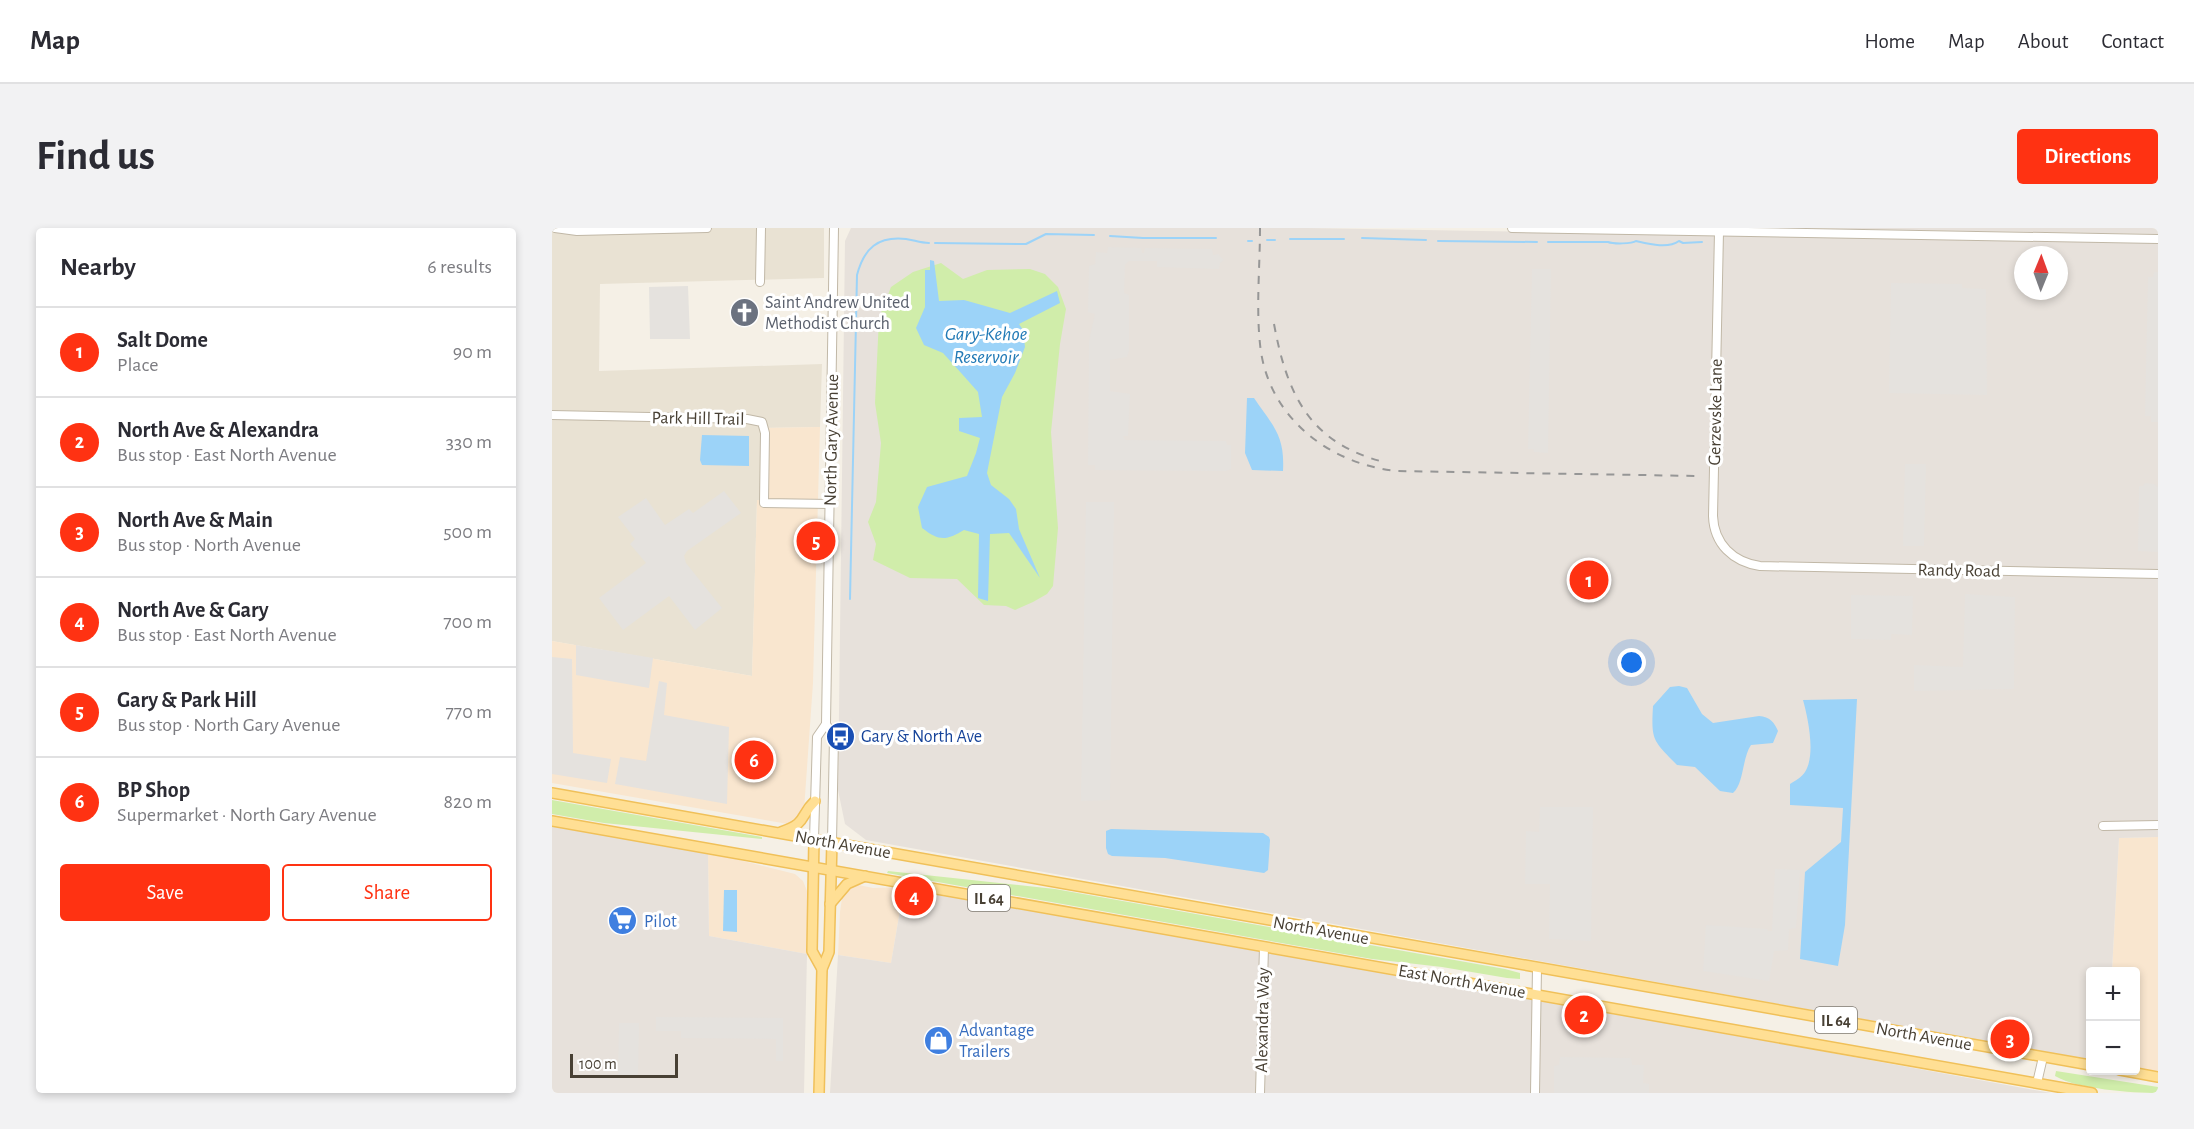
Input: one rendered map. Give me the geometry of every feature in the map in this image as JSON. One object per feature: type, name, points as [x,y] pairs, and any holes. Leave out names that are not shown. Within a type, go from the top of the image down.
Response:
[{"type":"main road","name":"North Avenue","points":[[552,793],[2086,1064]]},
{"type":"main road","points":[[779,833],[801,822],[815,801]]},
{"type":"main road","name":"North Avenue","points":[[552,821],[831,870]]},
{"type":"main road","points":[[814,839],[812,951],[822,969],[819,1093]]},
{"type":"main road","name":"North Gary Avenue","points":[[822,969],[829,952],[832,842]]},
{"type":"main road","name":"East North Avenue","points":[[831,870],[2092,1093]]},
{"type":"main road","points":[[831,904],[847,884],[865,876]]},
{"type":"main road","points":[[2140,1074],[2158,1077]]},
{"type":"street","points":[[555,228],[577,231],[707,228]]},
{"type":"street","points":[[760,282],[761,228]]},
{"type":"street","name":"North Gary Avenue","points":[[814,839],[817,737],[825,724],[834,228]]},
{"type":"street","points":[[1512,228],[1719,232],[2004,232],[2158,239]]},
{"type":"street","name":"Gerzevske Lane","points":[[1719,232],[1713,525],[1721,547],[1741,561],[1760,566]]},
{"type":"street","name":"Park Hill Trail","points":[[552,415],[747,418],[762,422],[765,433],[764,503],[830,504]]},
{"type":"street","name":"Randy Road","points":[[1760,566],[2158,574]]},
{"type":"street","name":"North Gary Avenue","points":[[825,724],[834,737],[832,842]]},
{"type":"street","points":[[2103,826],[2158,825]]},
{"type":"street","name":"Alexandra Way","points":[[1260,1093],[1264,947]]},
{"type":"street","points":[[1535,1093],[1537,968]]},
{"type":"street","points":[[2037,1083],[2043,1057]]},
{"type":"shaded area","points":[[552,228],[824,228],[824,278],[600,284],[599,371],[822,364],[820,427],[761,428],[752,676],[552,641]]},
{"type":"shaded area","points":[[851,228],[1307,228],[2158,243],[2158,837],[2119,838],[2112,967],[2086,967],[2086,1059],[866,840],[845,824],[838,790],[845,241]]},
{"type":"shaded area","points":[[1806,228],[2158,228],[2158,234],[1906,230]]},
{"type":"shaded area","points":[[1108,247],[1141,248],[1142,253],[1145,248],[1212,249],[1213,255],[1218,254],[1224,260],[1220,263],[1219,269],[1157,267],[1157,261],[1129,261],[1125,265],[1124,293],[1129,295],[1129,351],[1127,357],[1110,360],[1110,391],[1130,394],[1128,436],[1123,436],[1125,440],[1226,441],[1227,445],[1231,445],[1231,469],[1226,471],[1095,470],[1095,465],[1088,465],[1089,341],[1095,314],[1088,312],[1089,266],[1095,264],[1096,252],[1107,253]]},
{"type":"shaded area","points":[[1532,269],[1551,269],[1548,453],[1528,449]]},
{"type":"shaded area","points":[[2154,272],[2158,272],[2158,422],[2151,422],[2151,416],[2145,416],[2148,277],[2153,277]]},
{"type":"shaded area","points":[[1891,283],[1962,284],[1962,288],[1986,289],[1987,395],[1889,393]]},
{"type":"shaded area","points":[[688,286],[690,339],[650,339],[649,287]]},
{"type":"shaded area","points":[[820,427],[813,683],[804,810],[796,822],[788,824],[552,783],[552,641],[752,676],[757,500],[760,500],[760,428]]},
{"type":"shaded area","points":[[1905,464],[1926,464],[1924,546],[1903,546]]},
{"type":"shaded area","points":[[2145,483],[2158,487],[2158,552],[2138,551],[2139,486]]},
{"type":"shaded area","points":[[724,491],[741,513],[687,551],[684,556],[686,563],[722,608],[695,630],[669,596],[623,630],[599,598],[646,563],[630,544],[635,539],[618,517],[646,498],[665,525],[689,509],[693,513]]},
{"type":"shaded area","points":[[1086,502],[1114,502],[1110,800],[1081,801]]},
{"type":"shaded area","points":[[1965,594],[2015,597],[2014,689],[1914,691],[1914,665],[1963,667]]},
{"type":"shaded area","points":[[1851,595],[1913,596],[1912,635],[1891,634],[1891,640],[1851,639]]},
{"type":"shaded area","points":[[576,645],[653,658],[649,688],[576,675]]},
{"type":"shaded area","points":[[552,657],[572,659],[573,753],[611,759],[607,783],[552,774]]},
{"type":"shaded area","points":[[659,681],[667,683],[664,715],[729,727],[727,804],[615,784],[620,757],[646,761]]},
{"type":"shaded area","points":[[1540,807],[1593,807],[1591,941],[1549,939],[1550,884],[1525,884],[1526,831],[1539,832]]},
{"type":"shaded area","points":[[552,826],[708,852],[709,936],[807,954],[804,1093],[552,1093]]},
{"type":"shaded area","points":[[2158,837],[2158,1074],[2140,1070],[2140,967],[2112,967],[2119,838]]},
{"type":"shaded area","points":[[708,852],[795,874],[803,881],[807,891],[807,954],[709,936]]},
{"type":"shaded area","points":[[1775,869],[1800,870],[1796,928],[1789,929],[1788,950],[1774,951],[1769,981],[1703,971],[1706,925],[1772,931]]},
{"type":"shaded area","points":[[854,884],[873,888],[904,887],[891,963],[838,955],[842,898],[845,890]]},
{"type":"shaded area","points":[[904,887],[2051,1093],[830,1093],[838,955],[891,963]]},
{"type":"shaded area","points":[[656,1017],[783,1018],[783,1061],[776,1061],[776,1039],[681,1038],[681,1031],[656,1031]]},
{"type":"shaded area","points":[[619,1023],[639,1023],[638,1075],[618,1075]]},
{"type":"shaded area","points":[[1560,1057],[1631,1058],[1632,1065],[1644,1065],[1643,1083],[1649,1084],[1649,1093],[1554,1093],[1554,1066],[1559,1065]]},
{"type":"green space","points":[[941,263],[963,279],[987,270],[1030,269],[1045,274],[1058,287],[1066,309],[1051,432],[1058,528],[1053,586],[1047,594],[1015,610],[1006,606],[984,605],[957,579],[910,578],[873,560],[876,544],[868,522],[876,502],[881,443],[875,403],[879,318],[891,287],[913,272]]},
{"type":"green space","points":[[552,800],[762,837],[762,839],[604,823],[552,814]]},
{"type":"green space","points":[[888,871],[1055,889],[1505,969],[1520,973],[1520,979],[1372,959],[887,873]]},
{"type":"green space","points":[[2056,1071],[2158,1087],[2158,1093],[2090,1087],[2055,1076]]},
{"type":"water","name":"Gary-Kehoe Reservoir","points":[[930,260],[934,261],[939,301],[964,300],[1010,313],[1057,291],[1060,303],[1019,324],[1023,330],[1025,347],[1002,397],[987,473],[991,485],[1009,499],[1016,509],[1019,529],[1040,578],[1009,533],[990,534],[988,601],[978,598],[979,534],[964,530],[947,538],[933,535],[922,528],[918,507],[927,487],[967,476],[980,438],[959,431],[959,418],[982,417],[978,392],[943,353],[924,345],[916,328],[925,307],[925,270],[930,270]]},
{"type":"water","points":[[1247,398],[1254,398],[1280,439],[1283,471],[1252,470],[1245,453]]},
{"type":"water","points":[[702,435],[749,436],[749,466],[702,465],[700,460]]},
{"type":"water","points":[[1670,687],[1687,688],[1702,714],[1713,723],[1759,716],[1769,719],[1778,731],[1773,743],[1751,745],[1739,784],[1733,793],[1720,791],[1695,767],[1677,765],[1658,745],[1653,733],[1653,706]]},
{"type":"water","points":[[1857,699],[1845,925],[1838,966],[1800,959],[1805,872],[1841,842],[1843,808],[1790,805],[1790,784],[1804,774],[1810,756],[1809,726],[1803,700]]},
{"type":"water","points":[[1111,829],[1263,833],[1270,840],[1268,870],[1264,873],[1165,858],[1112,856],[1108,854],[1106,848],[1106,831]]},
{"type":"water","points":[[724,890],[737,890],[737,932],[723,931]]},
{"type":"waterway","points":[[935,243],[1026,244],[1046,234],[1094,235]]},
{"type":"waterway","points":[[1110,236],[1216,238]]},
{"type":"waterway","points":[[1362,238],[1426,240]]},
{"type":"waterway","points":[[850,599],[857,275],[868,251],[880,242],[906,239],[929,243]]},
{"type":"waterway","points":[[1290,239],[1344,239]]},
{"type":"waterway","points":[[1267,240],[1275,240]]},
{"type":"waterway","points":[[1438,241],[1537,242]]},
{"type":"waterway","points":[[1548,242],[1631,243],[1636,241],[1664,245],[1679,241],[1683,243],[1702,242]]},
{"type":"railway","points":[[1260,228],[1258,315],[1265,370],[1288,414],[1305,432],[1325,447],[1347,458],[1397,471],[1700,476]]},
{"type":"railway","points":[[1274,324],[1286,372],[1306,412],[1337,442],[1358,453],[1384,462]]},
{"type":"place","name":"Saint Andrew United Methodist Church","points":[[744,312]]},
{"type":"place","name":"Gary & Park Hill","points":[[816,541]]},
{"type":"place","name":"Salt Dome","points":[[1589,580]]},
{"type":"place","name":"Gary & North Ave","points":[[840,736]]},
{"type":"place","name":"BP Shop","points":[[754,760]]},
{"type":"place","name":"North Ave & Gary","points":[[914,896]]},
{"type":"place","name":"Pilot","points":[[623,921]]},
{"type":"place","name":"North Ave & Alexandra","points":[[1584,1015]]},
{"type":"place","name":"North Ave & Main","points":[[2010,1039]]},
{"type":"place","name":"Advantage Trailers","points":[[938,1040]]}]
